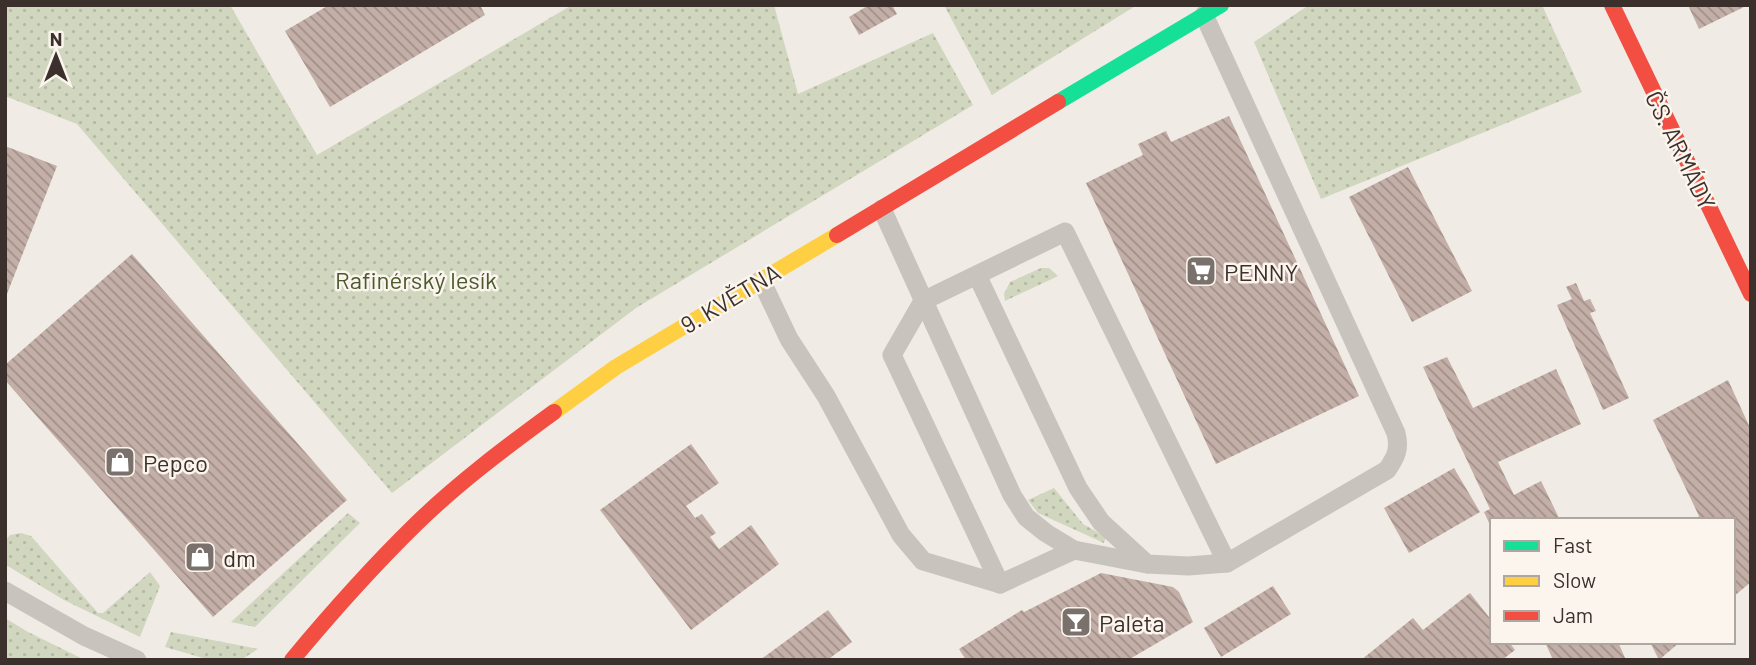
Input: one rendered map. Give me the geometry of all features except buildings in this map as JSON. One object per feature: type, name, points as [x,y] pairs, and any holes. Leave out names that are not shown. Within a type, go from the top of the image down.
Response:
[{"type":"street","name":"ČS. ARMÁDY","points":[[1612,5],[1751,294]]},
{"type":"street","name":"9. KVĚTNA","points":[[292,660],[335,608],[417,523],[509,445],[616,367],[1213,10]]},
{"type":"lane","points":[[882,209],[1012,495],[1026,517],[1074,550],[1147,564],[1188,566],[1227,562],[1387,470],[1397,456],[1398,443],[1390,421],[1213,10]]},
{"type":"lane","points":[[1000,584],[892,355],[923,302],[1065,232],[1227,562]]},
{"type":"lane","points":[[977,275],[1078,488],[1101,522],[1147,564]]},
{"type":"lane","points":[[761,280],[789,339],[826,396],[901,535],[923,561],[1000,584],[1074,550]]},
{"type":"lane","points":[[5,591],[84,636],[137,660]]},
{"type":"green space","name":"Rafinérský lesík","points":[[5,5],[230,5],[317,155],[572,5],[774,5],[798,94],[933,33],[973,105],[636,308],[392,493],[77,124],[5,96]]},
{"type":"green space","points":[[944,5],[1137,5],[992,95]]},
{"type":"green space","points":[[1309,5],[1542,5],[1582,92],[1321,199],[1254,42]]},
{"type":"green space","points":[[1041,268],[1049,268],[1058,276],[1005,301],[1004,294],[1010,282]]},
{"type":"green space","points":[[1054,488],[1083,524],[1106,537],[1104,543],[1038,513],[1028,500]]},
{"type":"green space","points":[[348,513],[360,523],[255,627],[231,622]]},
{"type":"green space","points":[[21,533],[31,536],[98,613],[103,613],[150,572],[160,586],[140,637],[64,600],[6,565],[5,541],[10,535]]},
{"type":"green space","points":[[5,618],[28,632],[85,660],[5,660]]},
{"type":"green space","points":[[171,632],[258,649],[241,660],[210,660],[165,647]]},
{"type":"traffic: fast","points":[[1058,102],[1221,5]]},
{"type":"traffic: slow","points":[[554,412],[616,367],[837,235]]},
{"type":"traffic: jam","points":[[1612,5],[1751,294]]},
{"type":"traffic: jam","points":[[837,235],[1058,102]]},
{"type":"traffic: jam","points":[[292,660],[352,590],[416,524],[465,480],[554,412]]},
{"type":"place","name":"PENNY","points":[[1201,271]]},
{"type":"place","name":"Pepco","points":[[120,462]]},
{"type":"place","name":"dm","points":[[200,557]]},
{"type":"place","name":"Paleta","points":[[1076,622]]}]
